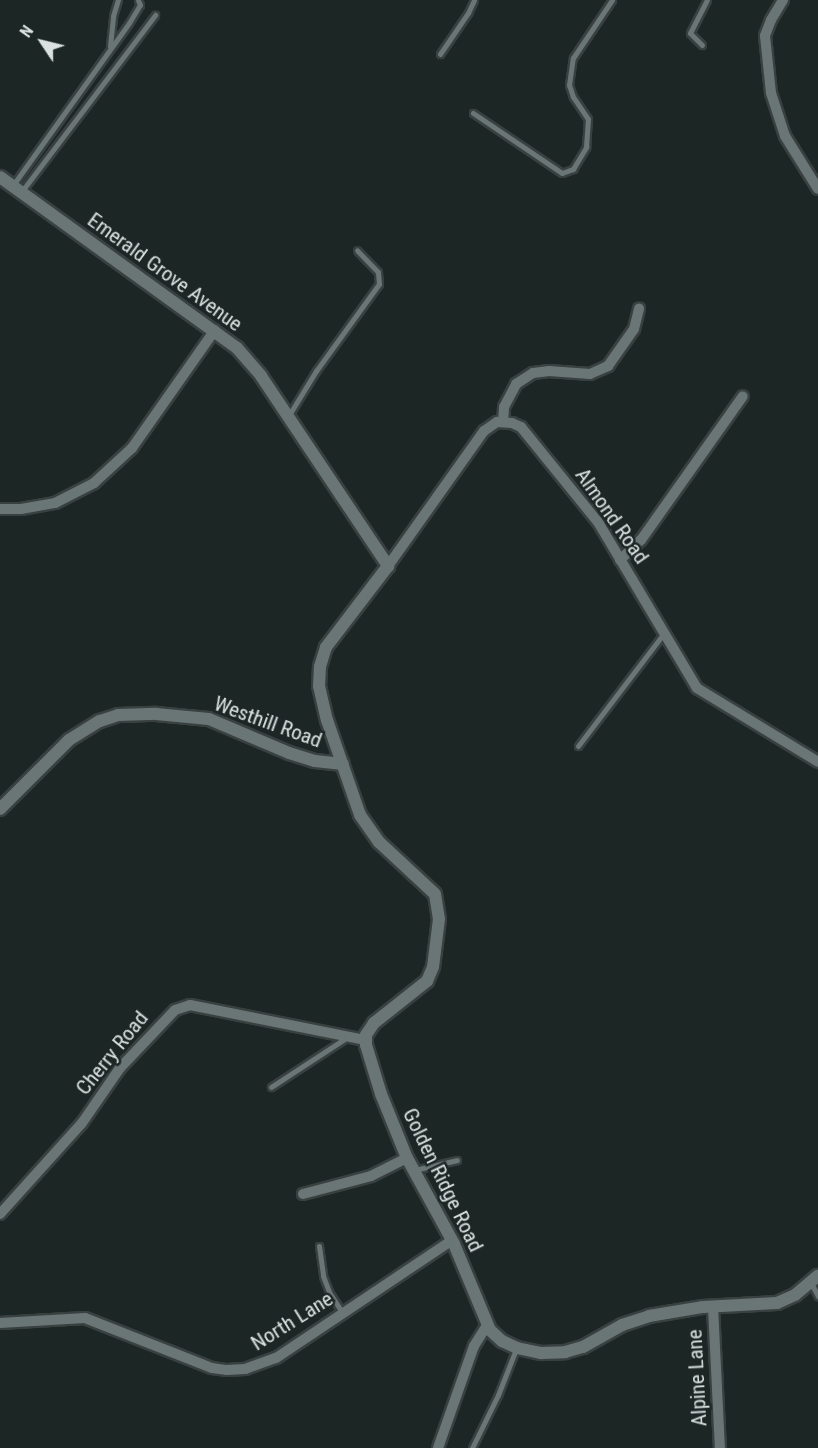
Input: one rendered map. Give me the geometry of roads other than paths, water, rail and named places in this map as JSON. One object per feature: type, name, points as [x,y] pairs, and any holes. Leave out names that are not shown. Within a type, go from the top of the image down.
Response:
[{"type":"street","points":[[783,0],[765,36],[771,93],[775,113],[788,143],[818,189]]},
{"type":"street","name":"Emerald Grove Avenue","points":[[0,177],[237,348],[261,376],[388,566]]},
{"type":"street","points":[[365,1040],[374,1023],[427,981],[435,953],[439,910],[435,894],[428,885],[379,842],[366,825],[327,720],[319,686],[320,667],[332,637],[388,566],[484,431],[497,422],[503,422],[504,407],[516,384],[533,373],[549,371],[590,374],[608,366],[634,329],[639,309]]},
{"type":"street","points":[[0,509],[21,509],[55,503],[94,483],[132,448],[215,330]]},
{"type":"street","points":[[620,560],[641,540],[743,396]]},
{"type":"street","name":"Almond Road","points":[[503,422],[521,427],[597,522],[697,688],[818,762]]},
{"type":"street","name":"Westhill Road","points":[[0,809],[69,740],[100,721],[118,715],[156,714],[209,719],[298,756],[315,761],[342,764]]},
{"type":"street","name":"Cherry Road","points":[[0,1214],[82,1123],[120,1068],[175,1010],[190,1005],[365,1040]]},
{"type":"street","name":"Golden Ridge Road","points":[[365,1040],[370,1063],[412,1170],[452,1240],[487,1325],[497,1338],[517,1348],[541,1353],[565,1352],[591,1343],[635,1320],[663,1313],[777,1303],[795,1295],[814,1280]]},
{"type":"street","points":[[303,1194],[371,1176],[407,1158]]},
{"type":"street","name":"North Lane","points":[[0,1323],[85,1317],[212,1368],[236,1370],[255,1367],[276,1358],[452,1240]]},
{"type":"street","name":"Alpine Lane","points":[[713,1307],[720,1448]]},
{"type":"street","points":[[438,1448],[474,1346],[487,1325]]},
{"type":"lane","points":[[110,47],[112,16],[118,0]]},
{"type":"lane","points":[[17,189],[110,47],[129,23],[140,4],[138,0]]},
{"type":"lane","points":[[440,54],[468,13],[474,0]]},
{"type":"lane","points":[[473,113],[562,173],[573,169],[586,147],[588,119],[573,97],[569,85],[573,58],[612,0]]},
{"type":"lane","points":[[702,45],[690,33],[707,0]]},
{"type":"lane","points":[[17,189],[155,15]]},
{"type":"lane","points":[[289,417],[316,372],[379,284],[378,273],[357,250]]},
{"type":"lane","points":[[578,746],[664,633]]},
{"type":"lane","points":[[271,1087],[347,1037]]},
{"type":"lane","points":[[412,1170],[457,1160]]},
{"type":"lane","points":[[319,1246],[323,1276],[329,1292],[342,1312]]},
{"type":"lane","points":[[814,1280],[818,1296]]},
{"type":"lane","points":[[472,1448],[498,1395],[517,1348]]}]
